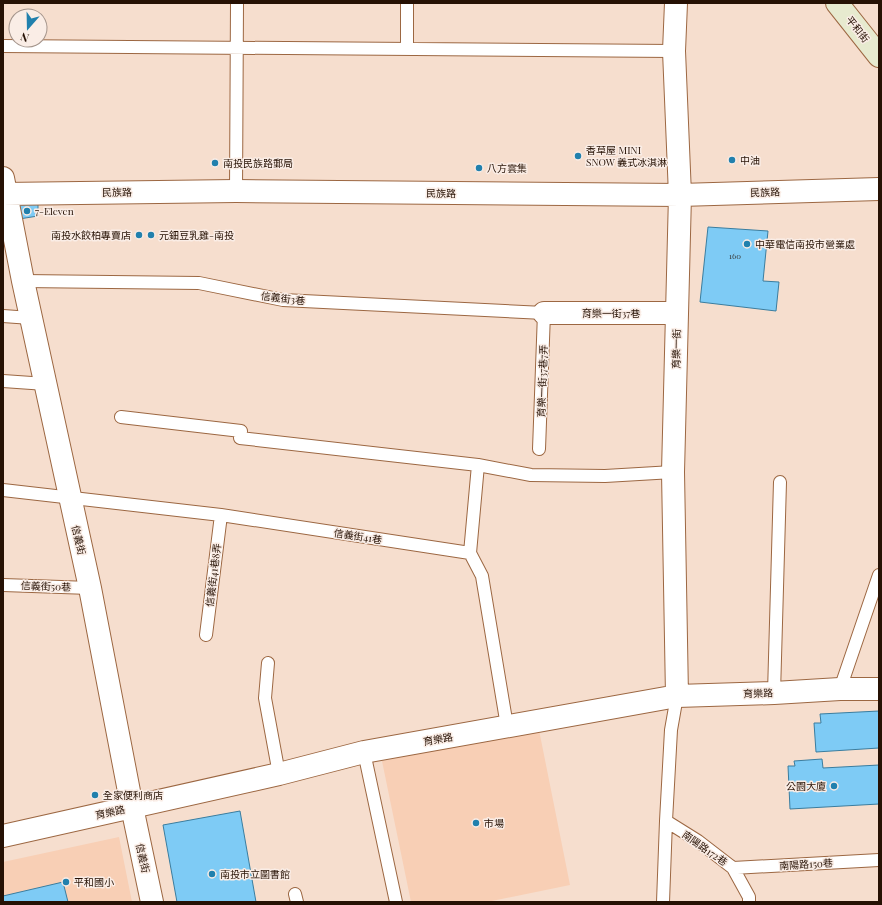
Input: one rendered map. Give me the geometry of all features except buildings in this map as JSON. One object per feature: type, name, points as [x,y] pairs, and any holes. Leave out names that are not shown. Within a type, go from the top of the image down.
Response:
[{"type":"main road","name":"平和街","points":[[837,3],[879,56]]},
{"type":"street","name":"育樂一街","points":[[676,3],[674,51],[680,195],[674,472],[677,696]]},
{"type":"street","name":"民族路","points":[[4,189],[680,195],[879,189]]},
{"type":"street","name":"信義街","points":[[4,189],[69,497],[90,588],[132,807],[152,902]]},
{"type":"street","name":"育樂一街37巷","points":[[544,313],[677,313]]},
{"type":"street","name":"育樂路","points":[[3,836],[279,774],[364,752],[677,696],[840,689],[879,689]]},
{"type":"lane","points":[[236,191],[237,3]]},
{"type":"lane","points":[[407,3],[407,49]]},
{"type":"lane","points":[[3,46],[674,51]]},
{"type":"lane","name":"信義街3巷","points":[[23,281],[199,283],[283,300],[544,313]]},
{"type":"lane","name":"育樂一街37巷7弄","points":[[539,449],[544,313]]},
{"type":"lane","points":[[3,316],[31,318]]},
{"type":"lane","points":[[3,381],[46,384]]},
{"type":"lane","points":[[121,417],[241,431],[240,438],[478,465],[532,474],[605,476],[674,472]]},
{"type":"lane","points":[[478,465],[470,552],[482,576],[507,726]]},
{"type":"lane","points":[[774,693],[780,482]]},
{"type":"lane","name":"信義街41巷","points":[[3,490],[221,515],[470,552]]},
{"type":"lane","name":"信義街41巷8弄","points":[[206,635],[221,515]]},
{"type":"lane","points":[[840,689],[879,575]]},
{"type":"lane","name":"信義街50巷","points":[[3,585],[90,588]]},
{"type":"lane","points":[[268,663],[265,698],[279,774]]},
{"type":"lane","points":[[663,902],[671,730],[677,696]]},
{"type":"lane","points":[[364,752],[396,902]]},
{"type":"lane","name":"南陽路172巷","points":[[666,821],[698,841],[733,868],[749,897],[749,902]]},
{"type":"lane","name":"南陽路150巷","points":[[733,868],[879,860]]},
{"type":"shaded area","name":"市場","points":[[539,730],[570,885],[487,902],[411,902],[382,761]]},
{"type":"shaded area","name":"平和國小","points":[[119,837],[132,902],[3,902],[3,862]]},
{"type":"place","name":"香草屋 MINI SNOW 義式冰淇淋","points":[[578,156]]},
{"type":"place","name":"中油","points":[[732,160]]},
{"type":"place","name":"南投民族路郵局","points":[[215,163]]},
{"type":"place","name":"八方雲集","points":[[479,168]]},
{"type":"place","name":"7-Eleven","points":[[27,211]]},
{"type":"place","name":"南投水餃柏專賣店","points":[[139,235]]},
{"type":"place","name":"元鈿豆乳雞-南投","points":[[151,235]]},
{"type":"place","name":"中華電信南投市營業處","points":[[747,244]]},
{"type":"place","name":"公園大廈","points":[[834,786]]},
{"type":"place","name":"全家便利商店","points":[[95,795]]},
{"type":"place","name":"市場","points":[[476,823]]},
{"type":"place","name":"南投市立圖書館","points":[[212,874]]},
{"type":"place","name":"平和國小","points":[[66,882]]}]
